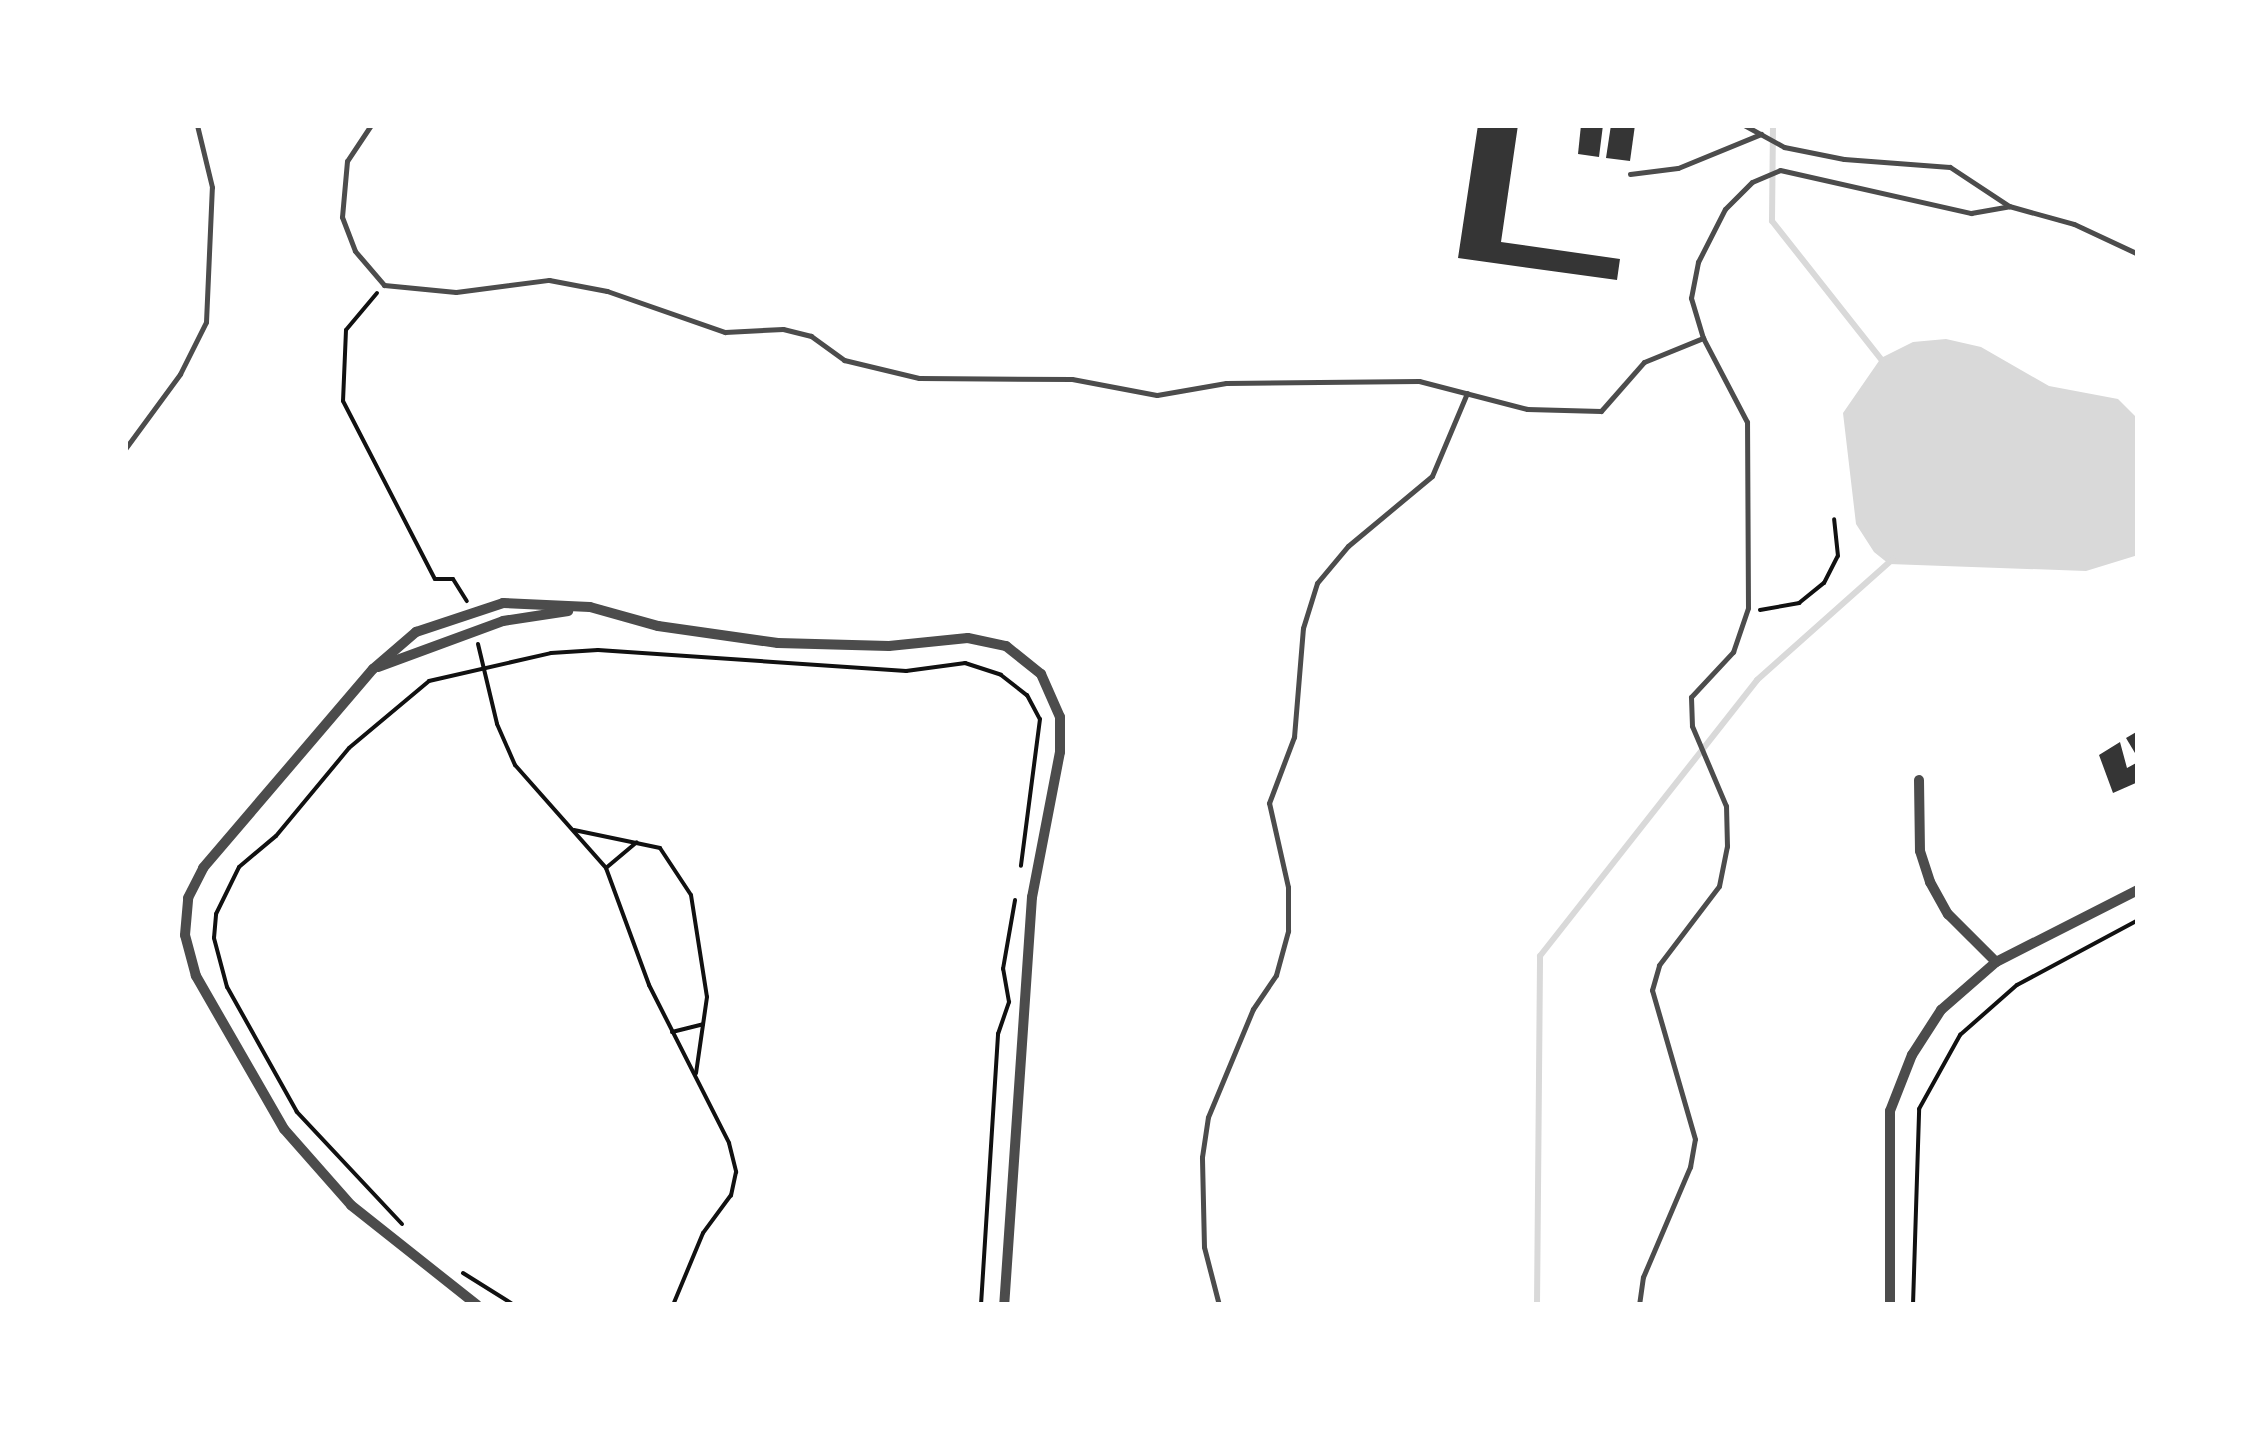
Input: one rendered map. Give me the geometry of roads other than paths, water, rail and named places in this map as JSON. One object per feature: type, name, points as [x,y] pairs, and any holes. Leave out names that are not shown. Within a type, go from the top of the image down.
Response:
[{"type":"street","points":[[477,1305],[351,1205],[284,1128],[204,992],[185,935],[188,898],[203,868],[373,668],[416,632],[468,611],[504,603],[590,608],[658,626],[778,643],[890,646],[968,638],[1006,646],[1040,674],[1060,717],[1060,752],[1032,897],[1004,1305]]},
{"type":"street","points":[[373,668],[475,631],[590,608]]},
{"type":"street","points":[[1919,780],[1920,851],[1930,882],[1948,914],[1996,962]]},
{"type":"street","points":[[1890,1305],[1890,1111],[1912,1055],[1941,1010],[1996,962],[2138,890]]},
{"type":"lane","points":[[125,449],[180,374],[206,322],[214,261],[212,187],[197,125]]},
{"type":"lane","points":[[371,125],[347,161],[342,217],[355,251],[384,285],[456,292],[549,280],[607,291],[724,332],[784,328],[811,336],[844,360],[919,378],[1072,379],[1133,395],[1226,383],[1419,382],[1526,409],[1601,411],[1644,362],[1703,338]]},
{"type":"lane","points":[[1744,125],[1784,147],[1844,160],[1910,159],[1950,167],[2009,206],[2074,224],[2138,254]]},
{"type":"lane","points":[[1630,174],[1678,168],[1761,134]]},
{"type":"lane","points":[[1639,1305],[1642,1277],[1690,1167],[1695,1139],[1652,990],[1659,966],[1719,886],[1727,846],[1726,806],[1692,726],[1691,697],[1733,652],[1748,608],[1747,422],[1703,338],[1691,298],[1698,262],[1725,209],[1752,182],[1772,173],[1831,179],[1971,212],[2009,206]]},
{"type":"lane","points":[[1219,1305],[1204,1247],[1202,1157],[1208,1117],[1254,1009],[1276,975],[1288,931],[1288,887],[1269,803],[1294,736],[1303,628],[1318,583],[1338,558],[1432,476],[1467,393]]},
{"type":"waterway","points":[[1773,125],[1772,221],[1884,363]]},
{"type":"waterway","points":[[1537,1305],[1540,956],[1757,680],[1893,559]]}]
